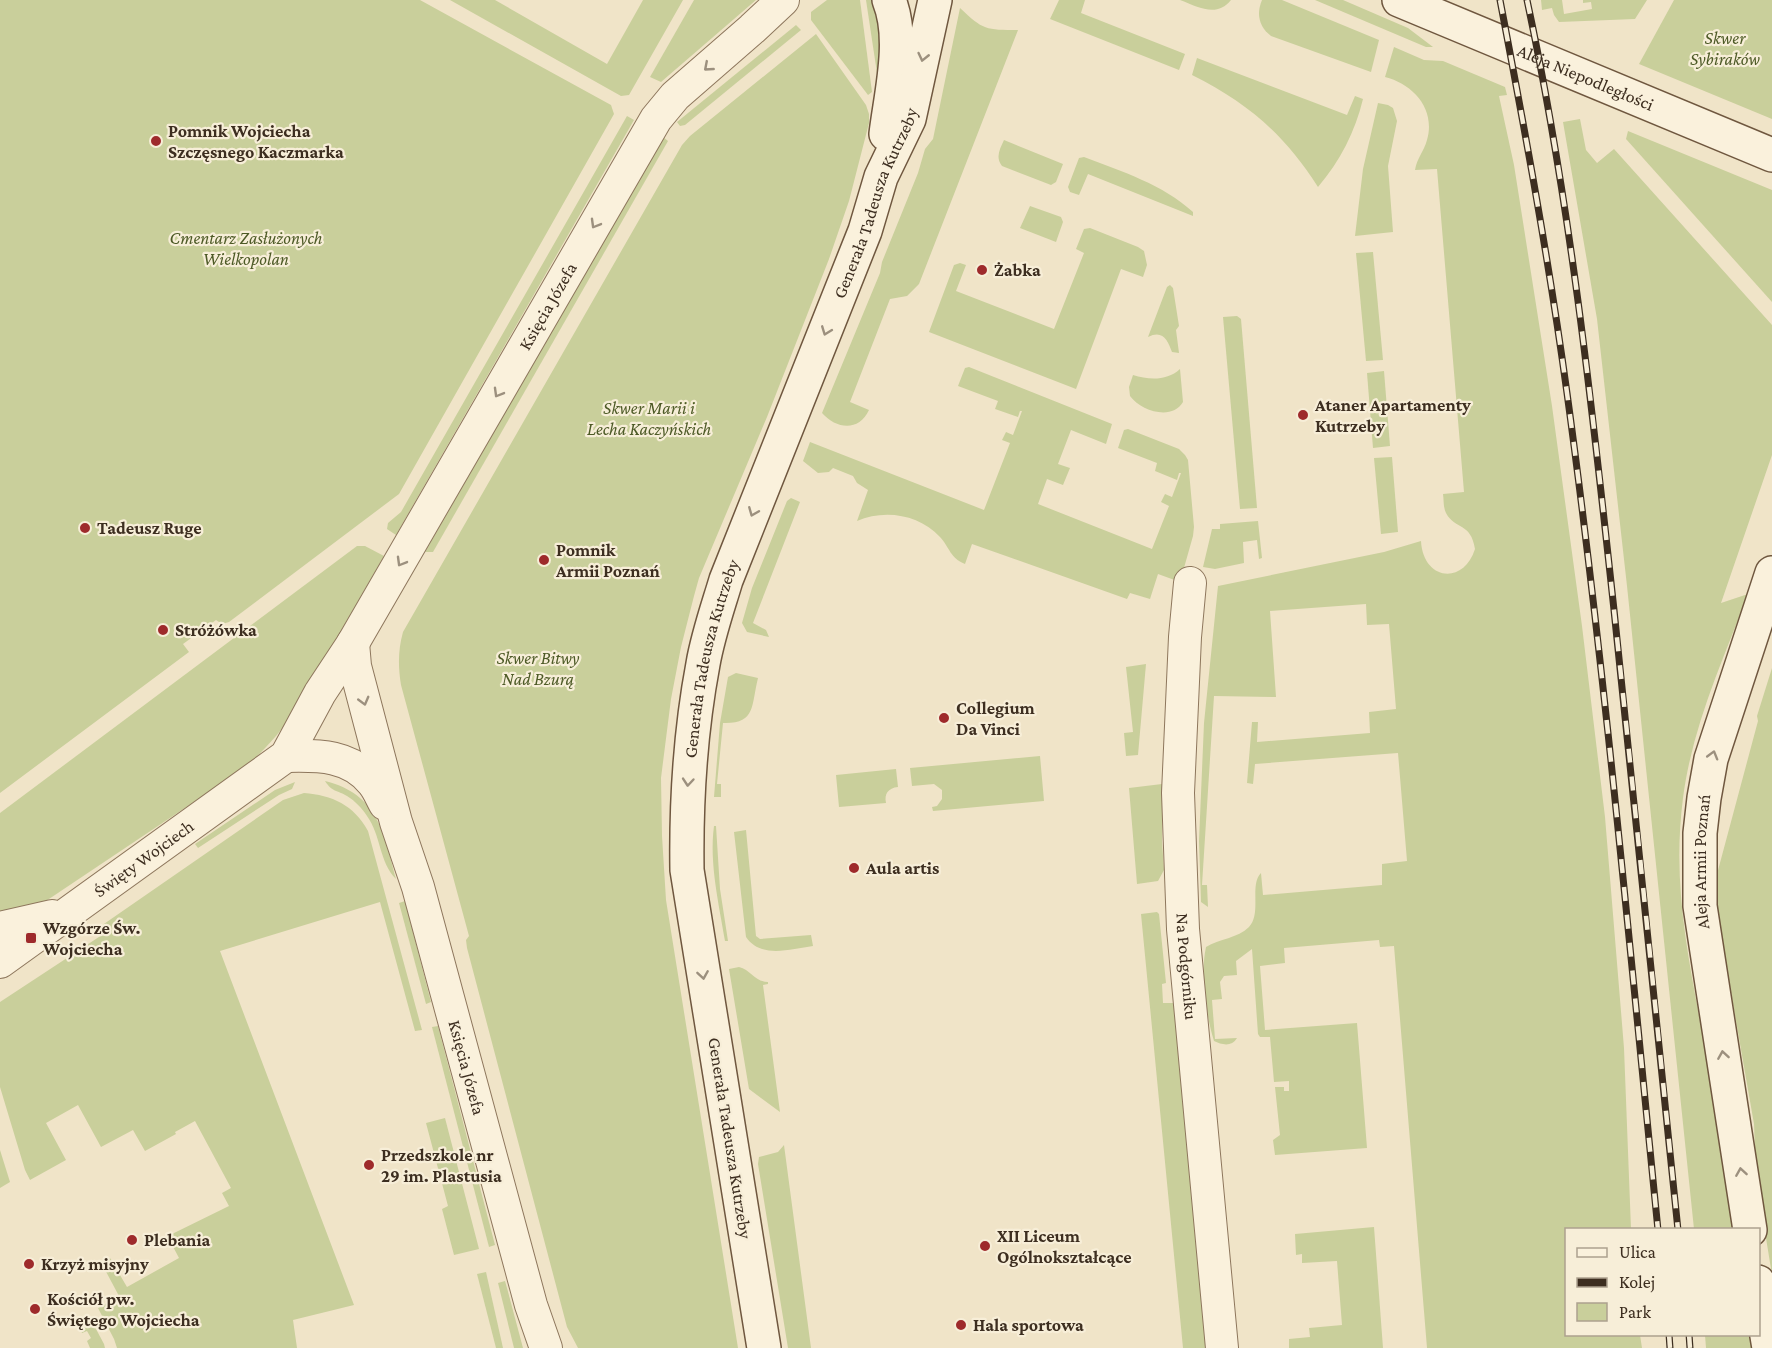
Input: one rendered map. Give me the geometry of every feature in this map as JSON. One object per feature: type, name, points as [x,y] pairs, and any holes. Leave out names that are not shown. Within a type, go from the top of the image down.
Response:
[{"type":"street","name":"Księcia Józefa","points":[[396,822],[373,783],[353,765],[324,755],[286,756],[320,693],[353,643],[656,119],[675,96],[783,0]]},
{"type":"street","points":[[881,177],[897,43],[889,0]]},
{"type":"street","name":"Generała Tadeusza Kutrzeby","points":[[764,1348],[687,870],[686,805],[693,720],[707,646],[726,580],[865,231],[881,177],[909,119],[935,0]]},
{"type":"street","name":"Aleja Niepodległości","points":[[1399,0],[1772,155]]},
{"type":"street","name":"Aleja Armii Poznań","points":[[1750,1228],[1700,906],[1700,833],[1711,759],[1772,573]]},
{"type":"street","name":"Na Podgórniku","points":[[1190,583],[1185,637],[1178,793],[1183,929],[1222,1348]]},
{"type":"street","name":"Księcia Józefa","points":[[353,643],[355,666],[396,822],[418,887],[531,1305],[546,1348]]},
{"type":"street","name":"Święty Wojciech","points":[[0,962],[286,756]]},
{"type":"street","points":[[0,928],[68,912]]},
{"type":"street","points":[[1760,1294],[1769,1348]]},
{"type":"green space","name":"Cmentarz Zasłużonych Wielkopolan","points":[[0,0],[420,0],[611,105],[614,114],[399,494],[229,622],[222,624],[216,620],[183,644],[189,652],[0,793]]},
{"type":"green space","points":[[450,0],[495,0],[607,64],[643,0],[683,0],[629,95],[621,96]]},
{"type":"green space","points":[[694,0],[756,0],[661,82],[650,77]]},
{"type":"green space","points":[[827,0],[860,0],[872,92],[868,95],[811,20],[811,12]]},
{"type":"green space","points":[[866,0],[878,0],[883,21],[880,93]]},
{"type":"green space","points":[[1059,0],[1085,0],[1081,13],[1185,54],[1179,70],[1050,19]]},
{"type":"green space","points":[[1180,0],[1231,0],[1220,9],[1213,10],[1200,8]]},
{"type":"green space","points":[[1262,0],[1282,0],[1379,40],[1371,72],[1271,36],[1264,29],[1260,20],[1259,10]]},
{"type":"green space","points":[[1315,0],[1343,0],[1408,28],[1433,47],[1426,47]]},
{"type":"green space","points":[[1541,0],[1562,0],[1564,14],[1592,9],[1591,2],[1583,3],[1583,0],[1647,0],[1635,19],[1559,22],[1552,8],[1542,10]]},
{"type":"green space","name":"Skwer Sybiraków","points":[[1674,0],[1772,0],[1772,119],[1639,64]]},
{"type":"green space","points":[[960,8],[980,25],[999,30],[1018,30],[919,284],[907,296],[890,299],[850,402],[869,410],[859,422],[847,426],[840,425],[822,413],[880,273],[882,262],[918,173],[925,149],[933,139]]},
{"type":"green space","points":[[796,25],[801,30],[685,125],[680,126],[677,122]]},
{"type":"green space","name":"Skwer Bitwy Nad Bzurą","points":[[816,34],[866,105],[869,123],[849,201],[829,259],[767,417],[699,578],[681,647],[671,699],[661,778],[666,900],[738,1348],[578,1348],[567,1327],[467,948],[466,940],[469,936],[401,685],[400,645],[403,632],[682,145],[690,136]]},
{"type":"green space","points":[[1394,47],[1424,60],[1443,61],[1505,87],[1507,95],[1499,96],[1514,165],[1552,406],[1582,626],[1605,817],[1624,1048],[1631,1228],[1565,1228],[1565,1336],[1640,1336],[1642,1348],[1427,1348],[1394,946],[1380,947],[1379,940],[1284,948],[1285,963],[1260,966],[1265,1030],[1357,1023],[1367,1148],[1275,1155],[1273,1140],[1280,1135],[1275,1087],[1284,1087],[1284,1091],[1289,1091],[1289,1081],[1274,1082],[1270,1037],[1260,1037],[1258,1034],[1252,949],[1236,961],[1237,975],[1224,976],[1220,982],[1222,999],[1212,1000],[1215,1039],[1237,1038],[1235,1041],[1227,1044],[1214,1041],[1209,1019],[1204,982],[1206,947],[1239,934],[1249,927],[1255,914],[1256,885],[1261,873],[1263,895],[1382,885],[1382,864],[1407,861],[1398,753],[1255,764],[1253,784],[1247,783],[1252,722],[1258,722],[1257,742],[1370,733],[1369,712],[1396,709],[1389,624],[1367,625],[1366,604],[1270,611],[1276,697],[1214,696],[1202,885],[1207,885],[1208,907],[1201,902],[1199,841],[1204,723],[1218,586],[1384,552],[1421,541],[1423,554],[1429,564],[1444,574],[1453,573],[1462,569],[1475,549],[1470,534],[1450,518],[1444,506],[1443,494],[1464,492],[1437,169],[1415,170],[1427,140],[1428,118],[1425,108],[1413,92],[1405,85],[1385,77]]},
{"type":"green space","points":[[1197,58],[1347,115],[1355,96],[1363,99],[1346,146],[1318,187],[1292,151],[1263,122],[1231,97],[1192,75]]},
{"type":"green space","points":[[1378,103],[1393,108],[1397,121],[1388,166],[1393,232],[1355,236],[1363,169]]},
{"type":"green space","points":[[627,116],[634,120],[396,535],[387,529],[388,523],[401,512]]},
{"type":"green space","points":[[1580,119],[1586,150],[1597,163],[1614,149],[1772,325],[1772,455],[1721,603],[1748,594],[1709,694],[1693,745],[1683,798],[1680,832],[1679,865],[1684,929],[1714,1101],[1733,1228],[1694,1228],[1597,319],[1563,122]]},
{"type":"green space","points":[[1628,131],[1772,190],[1772,302],[1626,139]]},
{"type":"green space","points":[[663,137],[668,141],[433,552],[425,552]]},
{"type":"green space","points":[[1004,140],[1063,164],[1056,182],[1051,185],[1002,166],[999,156]]},
{"type":"green space","points":[[1084,157],[1155,186],[1181,202],[1193,212],[1193,216],[1088,174],[1079,195],[1070,192],[1068,187],[1079,158]]},
{"type":"green space","points":[[1030,206],[1061,217],[1063,222],[1056,242],[1020,228]]},
{"type":"green space","points":[[1090,228],[1138,247],[1144,251],[1147,265],[1143,277],[1121,269],[1076,389],[929,332],[954,265],[960,263],[966,265],[956,291],[1054,329],[1084,253],[1076,249],[1084,229]]},
{"type":"green space","points":[[1373,252],[1383,360],[1366,361],[1356,253]]},
{"type":"green space","points":[[1170,285],[1173,288],[1179,326],[1176,330],[1179,353],[1172,352],[1167,340],[1161,335],[1148,337],[1167,287]]},
{"type":"green space","points":[[1237,316],[1241,319],[1257,508],[1240,509],[1223,317]]},
{"type":"green space","points":[[969,367],[1112,424],[1106,444],[1071,430],[1058,464],[1070,468],[1063,485],[1047,479],[1038,504],[1152,549],[1169,506],[1161,502],[1165,494],[1172,497],[1181,473],[1177,480],[1155,471],[1157,463],[1118,448],[1124,430],[1128,429],[1179,449],[1185,455],[1188,460],[1194,527],[1180,582],[1158,574],[1150,599],[1130,593],[1127,599],[972,544],[965,564],[953,556],[932,529],[912,519],[878,515],[857,521],[868,490],[857,483],[853,476],[833,468],[829,472],[818,473],[803,461],[810,442],[984,510],[1010,443],[1002,440],[1006,432],[1013,435],[1022,411],[1018,417],[995,409],[998,401],[958,386],[965,368]]},
{"type":"green space","points":[[1180,369],[1183,402],[1178,408],[1172,411],[1156,412],[1141,406],[1130,396],[1129,387],[1133,375],[1158,378],[1169,376]]},
{"type":"green space","points":[[1384,371],[1390,446],[1373,448],[1367,373]]},
{"type":"green space","points":[[1392,457],[1398,532],[1381,534],[1374,458]]},
{"type":"green space","points":[[791,498],[800,502],[753,623],[766,630],[769,637],[747,632],[742,623],[752,588],[787,501]]},
{"type":"green space","points":[[1258,521],[1262,558],[1259,559],[1257,540],[1243,542],[1244,563],[1215,569],[1203,567],[1212,529],[1220,529],[1220,524]]},
{"type":"green space","points":[[357,546],[365,546],[384,556],[296,709],[266,747],[246,767],[40,905],[0,920],[0,813]]},
{"type":"green space","points":[[1146,664],[1138,755],[1126,756],[1124,733],[1133,732],[1126,667]]},
{"type":"green space","points":[[1772,668],[1772,1275],[1756,1176],[1754,1124],[1713,889],[1758,721],[1757,716]]},
{"type":"green space","points":[[736,673],[758,678],[753,705],[747,717],[734,723],[723,723],[717,784],[721,784],[721,797],[714,797],[720,723],[728,677]]},
{"type":"green space","points":[[1040,756],[1044,801],[933,811],[932,807],[937,806],[942,799],[942,790],[934,784],[912,786],[910,768]]},
{"type":"green space","points":[[896,769],[898,787],[888,792],[886,803],[839,807],[836,775]]},
{"type":"green space","points":[[325,781],[357,795],[368,806],[382,831],[396,879],[386,865],[372,823],[361,807],[347,796],[332,789]]},
{"type":"green space","points":[[295,782],[292,789],[279,795],[198,848],[195,844],[275,790]]},
{"type":"green space","points":[[1162,784],[1164,870],[1158,881],[1137,884],[1129,788]]},
{"type":"green space","points":[[304,793],[324,796],[341,803],[356,814],[368,831],[422,1030],[415,1031],[380,902],[220,951],[354,1305],[293,1320],[297,1348],[117,1348],[98,1308],[119,1296],[103,1263],[110,1258],[127,1287],[179,1258],[170,1241],[174,1239],[172,1234],[229,1206],[222,1193],[231,1188],[195,1121],[145,1151],[133,1130],[101,1147],[78,1105],[46,1123],[66,1160],[30,1180],[0,1087],[0,1002],[105,933],[101,926],[283,800]]},
{"type":"green space","points":[[714,826],[716,826],[720,889],[728,941],[725,941],[715,884]]},
{"type":"green space","points":[[746,830],[756,936],[760,939],[811,935],[813,946],[768,950],[752,944],[746,937],[734,832]]},
{"type":"green space","points":[[405,901],[431,1002],[426,1004],[399,903]]},
{"type":"green space","points":[[1157,912],[1166,983],[1162,984],[1163,1003],[1176,1003],[1209,1348],[1183,1348],[1141,914]]},
{"type":"green space","points":[[739,967],[760,980],[768,982],[763,985],[780,1112],[749,1089],[729,969]]},
{"type":"green space","points":[[438,1026],[495,1245],[489,1247],[432,1027]]},
{"type":"green space","points":[[445,1118],[479,1249],[454,1255],[442,1209],[448,1206],[426,1123]]},
{"type":"green space","points":[[784,1145],[811,1348],[788,1348],[758,1164],[759,1157],[778,1152]]},
{"type":"green space","points":[[0,1150],[10,1182],[0,1188]]},
{"type":"green space","points":[[1374,1227],[1383,1348],[1289,1348],[1289,1339],[1310,1337],[1309,1328],[1342,1325],[1337,1261],[1302,1263],[1302,1254],[1296,1255],[1295,1234]]},
{"type":"green space","points":[[486,1272],[503,1348],[496,1348],[477,1274]]},
{"type":"green space","points":[[505,1281],[523,1348],[514,1348],[498,1283]]},
{"type":"green space","points":[[88,1314],[105,1348],[90,1348],[87,1341],[91,1338],[87,1331],[82,1333],[77,1323],[81,1321],[80,1318]]},
{"type":"green space","points":[[1705,1336],[1750,1336],[1752,1348],[1706,1348]]},
{"type":"railway","points":[[1500,0],[1544,245],[1581,497],[1616,811],[1658,1228]]},
{"type":"railway","points":[[1527,0],[1556,151],[1588,380],[1678,1228]]},
{"type":"railway","points":[[1669,1336],[1670,1348]]},
{"type":"railway","points":[[1689,1336],[1690,1348]]},
{"type":"place","name":"Pomnik Wojciecha Szczęsnego Kaczmarka","points":[[156,141]]},
{"type":"place","name":"Żabka","points":[[982,270]]},
{"type":"place","name":"Ataner Apartamenty Kutrzeby","points":[[1303,415]]},
{"type":"place","name":"Tadeusz Ruge","points":[[85,528]]},
{"type":"place","name":"Pomnik Armii Poznań","points":[[544,560]]},
{"type":"place","name":"Stróżówka","points":[[163,630]]},
{"type":"place","name":"Collegium Da Vinci","points":[[944,718]]},
{"type":"place","name":"Aula artis","points":[[854,868]]},
{"type":"place","name":"Wzgórze Św. Wojciecha","points":[[31,938]]},
{"type":"place","name":"Przedszkole nr 29 im. Plastusia","points":[[369,1165]]},
{"type":"place","name":"Plebania","points":[[132,1240]]},
{"type":"place","name":"XII Liceum Ogólnokształcące","points":[[985,1246]]},
{"type":"place","name":"Krzyż misyjny","points":[[29,1264]]},
{"type":"place","name":"Kościół pw. Świętego Wojciecha","points":[[35,1309]]},
{"type":"place","name":"Hala sportowa","points":[[961,1325]]},
{"type":"park label","name":"Skwer Marii i Lecha Kaczyńskich","points":[[649,418]]}]
